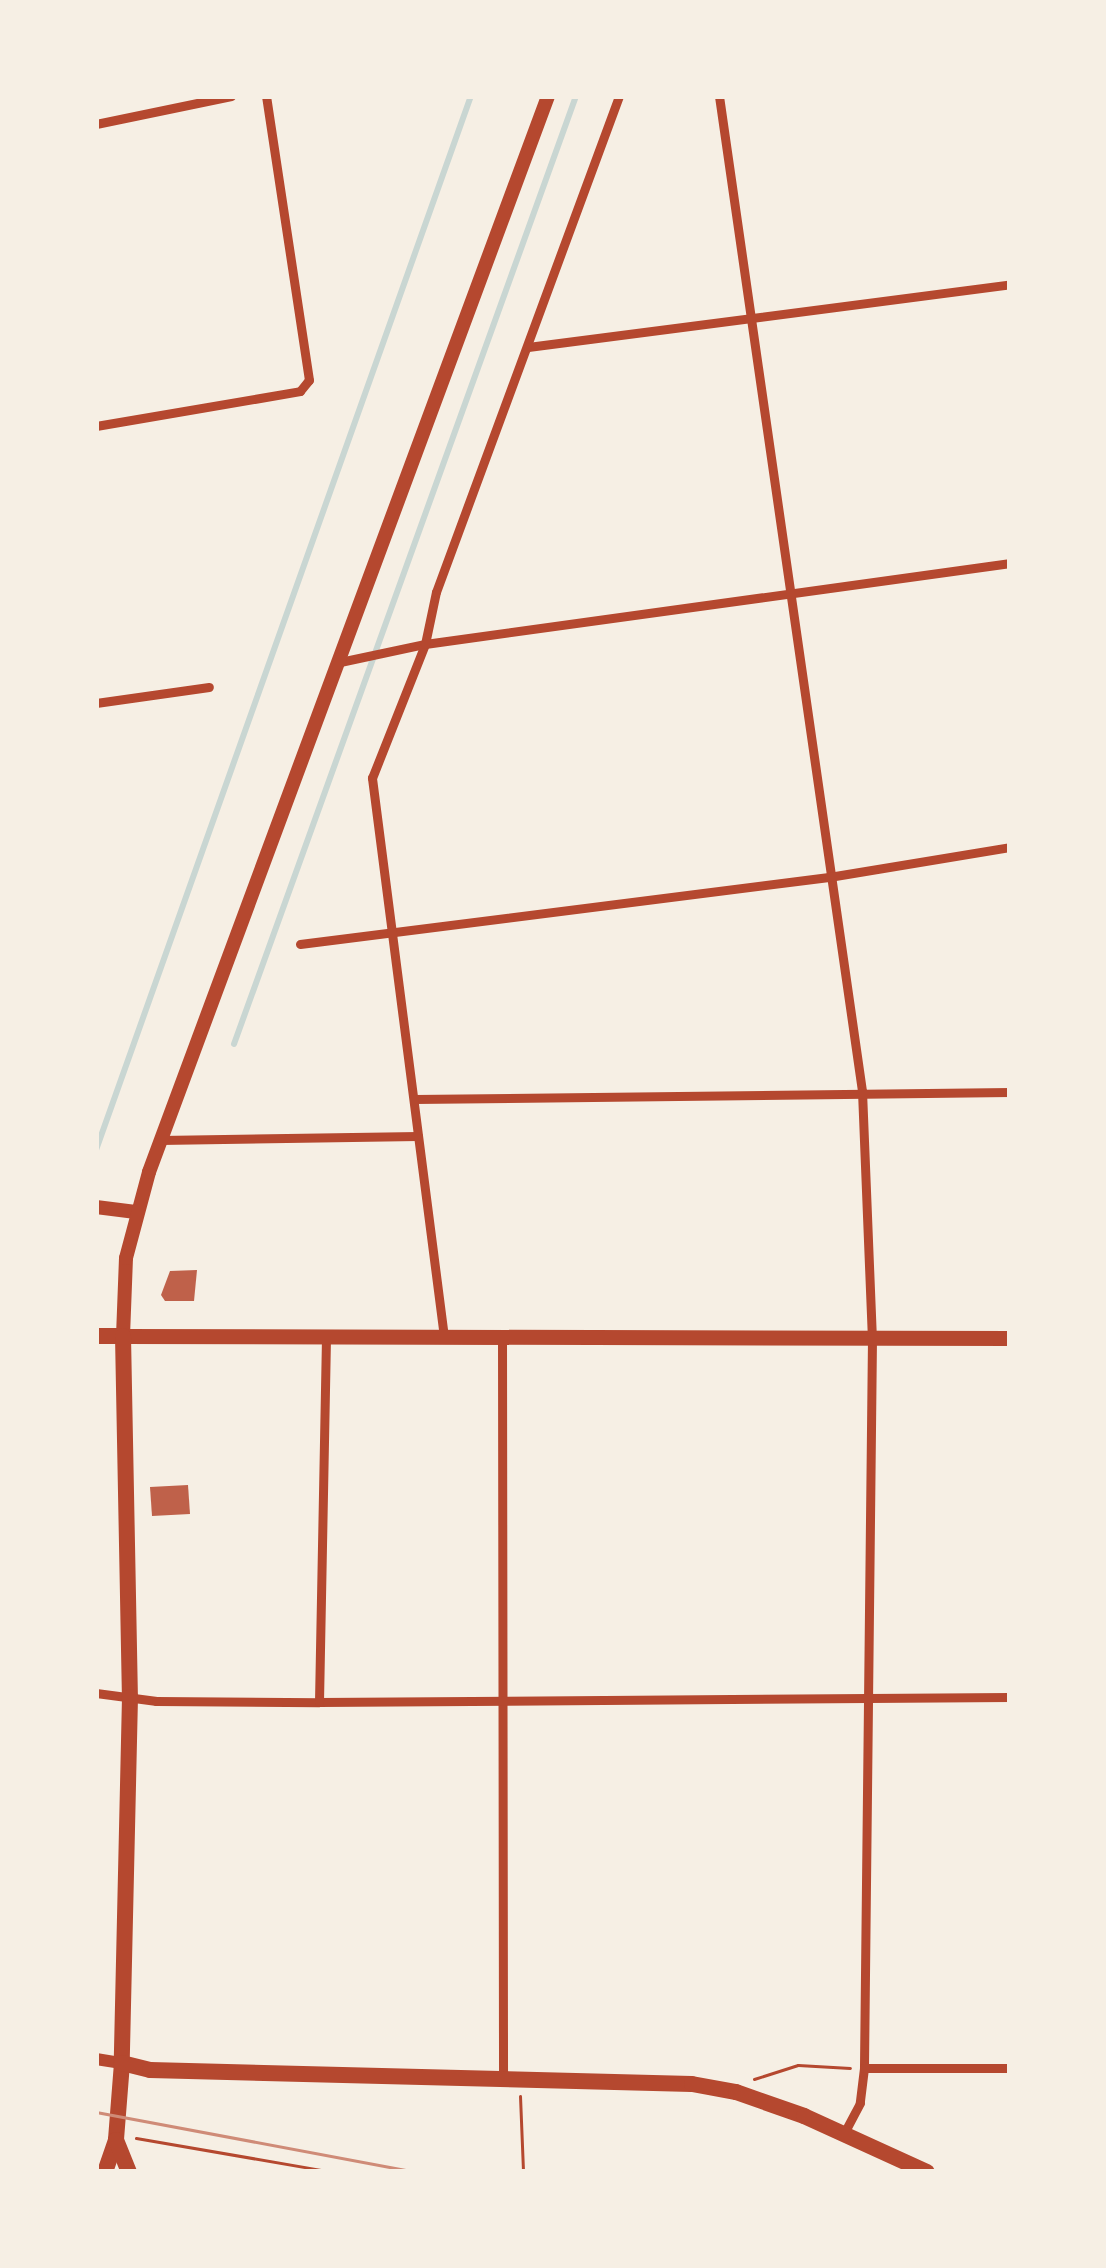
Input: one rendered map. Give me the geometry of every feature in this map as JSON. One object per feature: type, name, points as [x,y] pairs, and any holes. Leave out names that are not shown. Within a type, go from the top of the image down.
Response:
[{"type":"highway","points":[[96,1336],[123,1336],[130,1697],[122,2063],[116,2140],[105,2172]]},
{"type":"highway","points":[[122,2063],[150,2070],[642,2079],[736,2092],[844,2133],[927,2172]]},
{"type":"highway","points":[[116,2140],[129,2172]]},
{"type":"main road","points":[[548,96],[160,1140],[126,1258],[123,1336],[1010,1338]]},
{"type":"main road","points":[[96,1207],[136,1212]]},
{"type":"street","points":[[96,124],[231,96]]},
{"type":"street","points":[[96,426],[300,391],[309,380],[266,96]]},
{"type":"street","points":[[444,1337],[372,778],[425,644],[436,592],[619,96]]},
{"type":"street","points":[[719,96],[862,1091],[872,1338],[864,2068],[860,2103],[844,2133]]},
{"type":"street","points":[[528,347],[1010,284]]},
{"type":"street","points":[[340,662],[425,644],[1010,563]]},
{"type":"street","points":[[96,703],[209,687]]},
{"type":"street","points":[[300,944],[829,877],[1010,847]]},
{"type":"street","points":[[414,1099],[1010,1092]]},
{"type":"street","points":[[160,1140],[418,1136]]},
{"type":"street","points":[[319,1702],[326,1336]]},
{"type":"street","points":[[502,1336],[502,1700],[511,2076]]},
{"type":"street","points":[[96,1693],[319,1702],[1010,1696]]},
{"type":"street","points":[[96,2060],[122,2063]]},
{"type":"street","points":[[864,2068],[1010,2068]]},
{"type":"path","points":[[736,2092],[759,2075],[798,2066],[864,2068]]},
{"type":"path","points":[[511,2076],[523,2172]]},
{"type":"path","points":[[116,2140],[150,2137],[332,2172]]},
{"type":"building","points":[[197,1270],[194,1301],[165,1301],[161,1295],[170,1271]]},
{"type":"building","points":[[188,1485],[190,1514],[152,1516],[150,1487]]},
{"type":"waterway","points":[[96,1150],[471,96]]},
{"type":"waterway","points":[[234,1044],[576,96]]},
{"type":"tram line","points":[[96,2112],[417,2172]]}]
